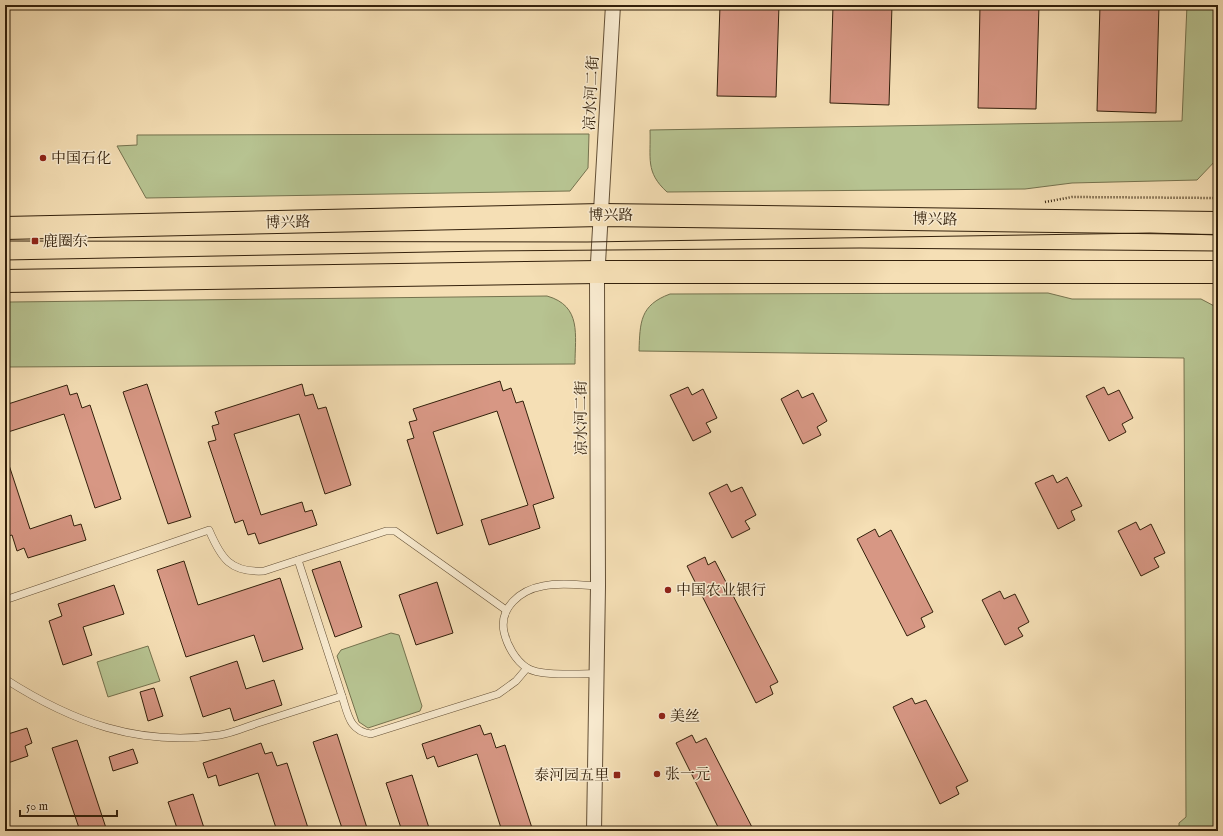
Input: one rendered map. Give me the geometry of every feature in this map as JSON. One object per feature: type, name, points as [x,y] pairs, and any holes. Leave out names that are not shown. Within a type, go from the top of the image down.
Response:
[{"type":"main road","name":"博兴路","points":[[5,228],[601,215],[1218,223]]},
{"type":"main road","points":[[5,281],[598,272],[1218,272]]},
{"type":"street","name":"凉水河二街","points":[[594,831],[598,586],[598,272],[613,5]]},
{"type":"lane","points":[[5,600],[209,530],[219,552],[229,563],[253,572],[264,571],[386,530],[395,531],[506,610]]},
{"type":"lane","points":[[298,560],[342,696],[354,728],[360,733],[371,734],[498,694],[516,681],[527,668]]},
{"type":"lane","points":[[597,674],[542,672],[527,668],[514,655],[506,642],[503,626],[506,610],[515,598],[528,590],[543,586],[598,586]]},
{"type":"lane","points":[[5,679],[30,696],[89,722],[121,733],[154,738],[221,735],[342,696]]},
{"type":"green space","points":[[1187,5],[1218,5],[1218,158],[1197,180],[1072,183],[1025,189],[667,192],[655,178],[652,171],[650,157],[650,130],[1182,121]]},
{"type":"green space","points":[[589,134],[588,168],[570,191],[146,198],[117,146],[137,145],[137,135]]},
{"type":"green space","points":[[1048,293],[1072,299],[1201,299],[1218,308],[1218,831],[1179,831],[1179,823],[1186,817],[1184,358],[639,351],[641,323],[647,309],[660,298],[670,294]]},
{"type":"green space","points":[[547,296],[566,307],[571,314],[575,332],[575,364],[5,367],[5,303],[10,302]]},
{"type":"green space","points":[[391,633],[399,635],[422,706],[420,711],[368,728],[359,722],[337,656],[341,650]]},
{"type":"green space","points":[[148,646],[160,681],[108,697],[97,662]]},
{"type":"building","points":[[720,5],[779,5],[776,97],[717,96]]},
{"type":"building","points":[[833,5],[892,5],[889,105],[830,103]]},
{"type":"building","points":[[980,5],[1039,5],[1036,109],[978,108]]},
{"type":"building","points":[[1100,5],[1159,5],[1156,113],[1097,111]]},
{"type":"building","points":[[500,381],[503,391],[511,388],[516,403],[523,401],[554,498],[533,505],[540,528],[489,545],[481,520],[528,505],[497,411],[433,432],[463,525],[437,534],[407,440],[414,438],[409,422],[417,420],[413,409]]},
{"type":"building","points":[[147,384],[191,517],[168,524],[123,392]]},
{"type":"building","points":[[302,384],[305,396],[313,394],[318,409],[326,407],[351,485],[325,494],[299,414],[234,434],[261,515],[302,502],[305,512],[312,510],[317,525],[259,544],[255,533],[248,535],[243,520],[235,523],[208,442],[216,440],[212,426],[219,424],[215,412]]},
{"type":"building","points":[[67,385],[70,395],[77,393],[82,408],[90,405],[121,499],[95,508],[64,414],[5,433],[5,405]]},
{"type":"building","points":[[688,387],[692,395],[703,389],[717,418],[706,423],[711,432],[693,441],[670,395]]},
{"type":"building","points":[[1104,387],[1108,395],[1119,390],[1133,418],[1122,424],[1126,432],[1109,441],[1086,396]]},
{"type":"building","points":[[798,390],[802,398],[813,393],[827,421],[817,427],[821,435],[803,444],[781,399]]},
{"type":"building","points":[[5,459],[7,459],[30,529],[71,515],[74,526],[81,524],[86,540],[28,558],[24,548],[17,551],[12,535],[5,537]]},
{"type":"building","points":[[1053,475],[1057,483],[1067,477],[1082,506],[1071,511],[1075,520],[1058,529],[1035,483]]},
{"type":"building","points":[[727,484],[731,492],[742,487],[756,515],[745,521],[750,529],[732,538],[709,493]]},
{"type":"building","points":[[1136,522],[1140,530],[1151,524],[1165,553],[1154,558],[1159,567],[1141,576],[1118,531]]},
{"type":"building","points":[[875,529],[879,537],[891,530],[933,612],[921,618],[925,627],[907,636],[857,539]]},
{"type":"building","points":[[705,557],[708,565],[715,561],[778,682],[770,686],[773,694],[756,703],[687,566]]},
{"type":"building","points":[[184,561],[198,605],[280,578],[303,649],[263,662],[254,635],[186,657],[157,570]]},
{"type":"building","points":[[340,561],[362,627],[335,637],[312,570]]},
{"type":"building","points":[[437,582],[453,633],[416,645],[399,595]]},
{"type":"building","points":[[114,585],[124,614],[83,627],[92,655],[63,665],[49,621],[62,616],[58,604]]},
{"type":"building","points":[[1000,591],[1004,599],[1015,594],[1029,622],[1018,628],[1023,636],[1005,645],[982,600]]},
{"type":"building","points":[[237,661],[246,689],[274,680],[282,705],[234,721],[230,708],[203,717],[190,677]]},
{"type":"building","points":[[154,688],[163,716],[148,721],[140,692]]},
{"type":"building","points":[[912,698],[915,704],[926,700],[968,781],[956,787],[959,794],[940,804],[893,707]]},
{"type":"building","points":[[480,725],[484,735],[491,733],[496,748],[505,745],[533,831],[502,831],[477,754],[438,767],[434,756],[427,759],[422,744]]},
{"type":"building","points":[[27,728],[32,743],[25,746],[28,756],[5,764],[5,735]]},
{"type":"building","points":[[337,734],[368,831],[343,831],[313,742]]},
{"type":"building","points":[[692,735],[696,743],[706,738],[754,831],[720,831],[676,743]]},
{"type":"building","points":[[77,740],[107,831],[80,831],[52,748]]},
{"type":"building","points":[[261,743],[265,754],[272,752],[277,766],[287,763],[309,831],[277,831],[258,773],[219,786],[216,775],[208,778],[203,763]]},
{"type":"building","points":[[133,749],[138,763],[113,771],[109,757]]},
{"type":"building","points":[[412,775],[430,831],[402,831],[386,783]]},
{"type":"building","points":[[193,794],[205,831],[178,831],[168,802]]},
{"type":"tram line","points":[[5,241],[587,242],[1150,233],[1218,235]]},
{"type":"tram line","points":[[5,260],[485,251],[860,248],[1218,251]]},
{"type":"place","name":"中国石化","points":[[43,158]]},
{"type":"place","name":"鹿圈东","points":[[35,241]]},
{"type":"place","name":"中国农业银行","points":[[668,590]]},
{"type":"place","name":"美丝","points":[[662,716]]},
{"type":"place","name":"张一元","points":[[657,774]]},
{"type":"place","name":"泰河园五里","points":[[617,775]]}]
